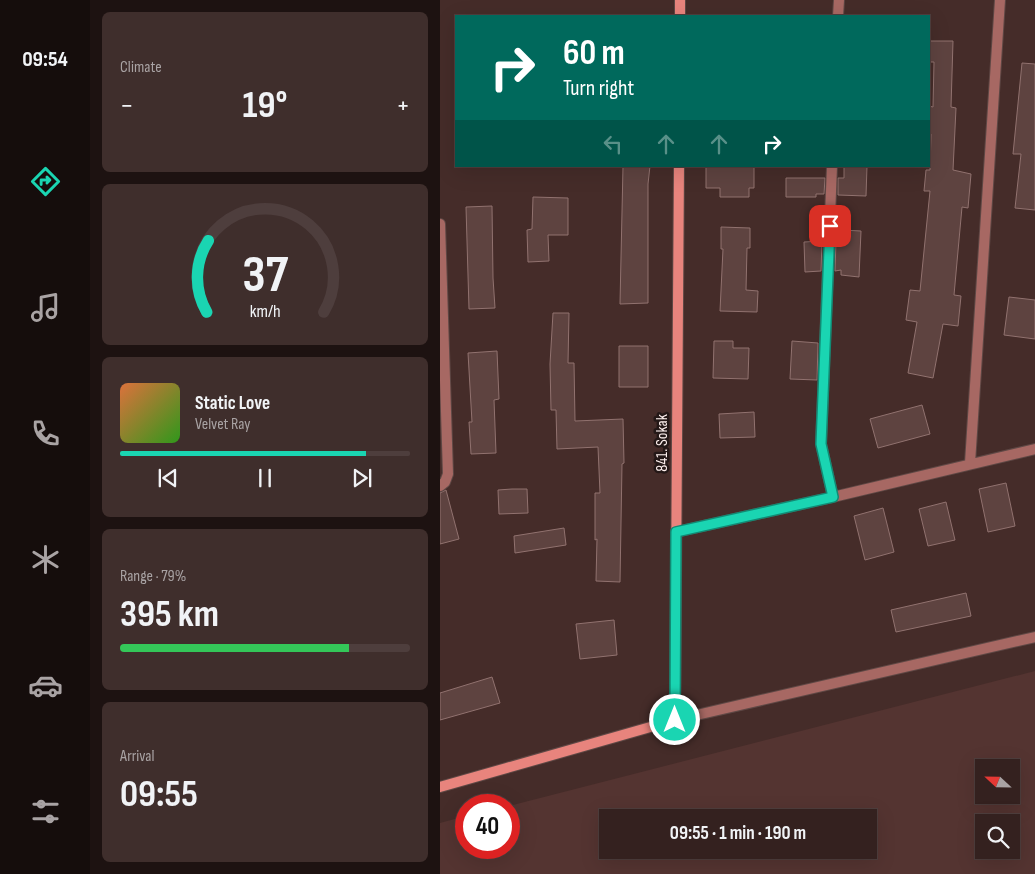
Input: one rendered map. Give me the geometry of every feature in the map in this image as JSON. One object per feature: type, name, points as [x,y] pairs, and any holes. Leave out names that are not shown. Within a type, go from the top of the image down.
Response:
[{"type":"street","points":[[680,0],[680,15]]},
{"type":"street","points":[[838,15],[839,0]]},
{"type":"street","points":[[970,463],[1000,0]]},
{"type":"street","name":"841. Sokak","points":[[675,720],[679,167]]},
{"type":"street","points":[[832,167],[821,444],[833,497]]},
{"type":"street","points":[[440,224],[448,474],[445,482],[440,486]]},
{"type":"street","points":[[676,532],[833,497],[1035,448]]},
{"type":"street","points":[[440,787],[675,720],[1035,637]]},
{"type":"shaded area","points":[[1035,671],[1035,874],[440,874],[440,823],[455,819],[455,859],[520,859],[520,803]]},
{"type":"building","points":[[930,41],[953,41],[951,107],[956,108],[953,170],[971,174],[968,208],[962,207],[954,295],[961,296],[958,326],[943,324],[933,378],[908,373],[917,322],[906,320],[910,290],[920,291],[930,191],[924,191],[926,170],[930,170],[930,106],[933,107],[934,62],[930,62]]},
{"type":"building","points":[[1022,63],[1035,64],[1035,210],[1015,208],[1021,154],[1013,154]]},
{"type":"building","points":[[623,167],[650,167],[648,184],[648,303],[620,304]]},
{"type":"building","points":[[706,167],[754,167],[754,188],[749,188],[749,197],[720,197],[720,188],[706,188]]},
{"type":"building","points":[[844,167],[867,167],[866,196],[838,195],[838,178],[844,178]]},
{"type":"building","points":[[786,178],[825,178],[824,194],[816,194],[816,197],[786,197]]},
{"type":"building","points":[[533,197],[568,198],[568,235],[548,235],[549,261],[528,262],[527,230],[532,229]]},
{"type":"building","points":[[492,206],[495,308],[469,309],[466,207]]},
{"type":"building","points":[[721,227],[750,228],[750,248],[747,248],[746,290],[758,291],[757,312],[720,311],[723,249],[721,249]]},
{"type":"building","points":[[842,230],[861,231],[859,277],[841,275],[841,270],[835,271],[836,241],[842,241]]},
{"type":"building","points":[[822,241],[821,271],[805,272],[804,242]]},
{"type":"building","points":[[1009,297],[1035,300],[1035,339],[1004,335]]},
{"type":"building","points":[[553,313],[569,313],[568,363],[574,363],[575,421],[623,419],[624,463],[622,464],[620,582],[596,581],[595,493],[600,493],[598,447],[557,449],[556,410],[551,410],[550,364]]},
{"type":"building","points":[[714,341],[733,341],[733,348],[749,348],[748,379],[713,378]]},
{"type":"building","points":[[792,341],[818,343],[817,380],[790,379]]},
{"type":"building","points":[[619,346],[648,346],[648,387],[619,387]]},
{"type":"building","points":[[497,351],[499,399],[494,400],[496,453],[471,454],[469,422],[472,422],[468,353]]},
{"type":"building","points":[[922,405],[930,434],[878,448],[870,419]]},
{"type":"building","points":[[754,412],[755,437],[720,438],[719,414]]},
{"type":"building","points":[[1006,483],[1015,526],[988,532],[979,489]]},
{"type":"building","points":[[527,489],[528,513],[499,514],[498,490]]},
{"type":"building","points":[[446,490],[459,539],[440,544],[440,493]]},
{"type":"building","points":[[946,502],[955,540],[928,546],[919,509]]},
{"type":"building","points":[[883,508],[894,552],[865,560],[854,516]]},
{"type":"building","points":[[564,528],[566,545],[515,553],[514,536]]},
{"type":"building","points":[[966,593],[971,616],[896,632],[891,610]]},
{"type":"building","points":[[614,620],[617,655],[580,659],[576,624]]},
{"type":"building","points":[[492,677],[500,703],[440,720],[440,693]]},
{"type":"route","points":[[675,720],[676,532],[833,497],[821,444],[830,226]]}]
